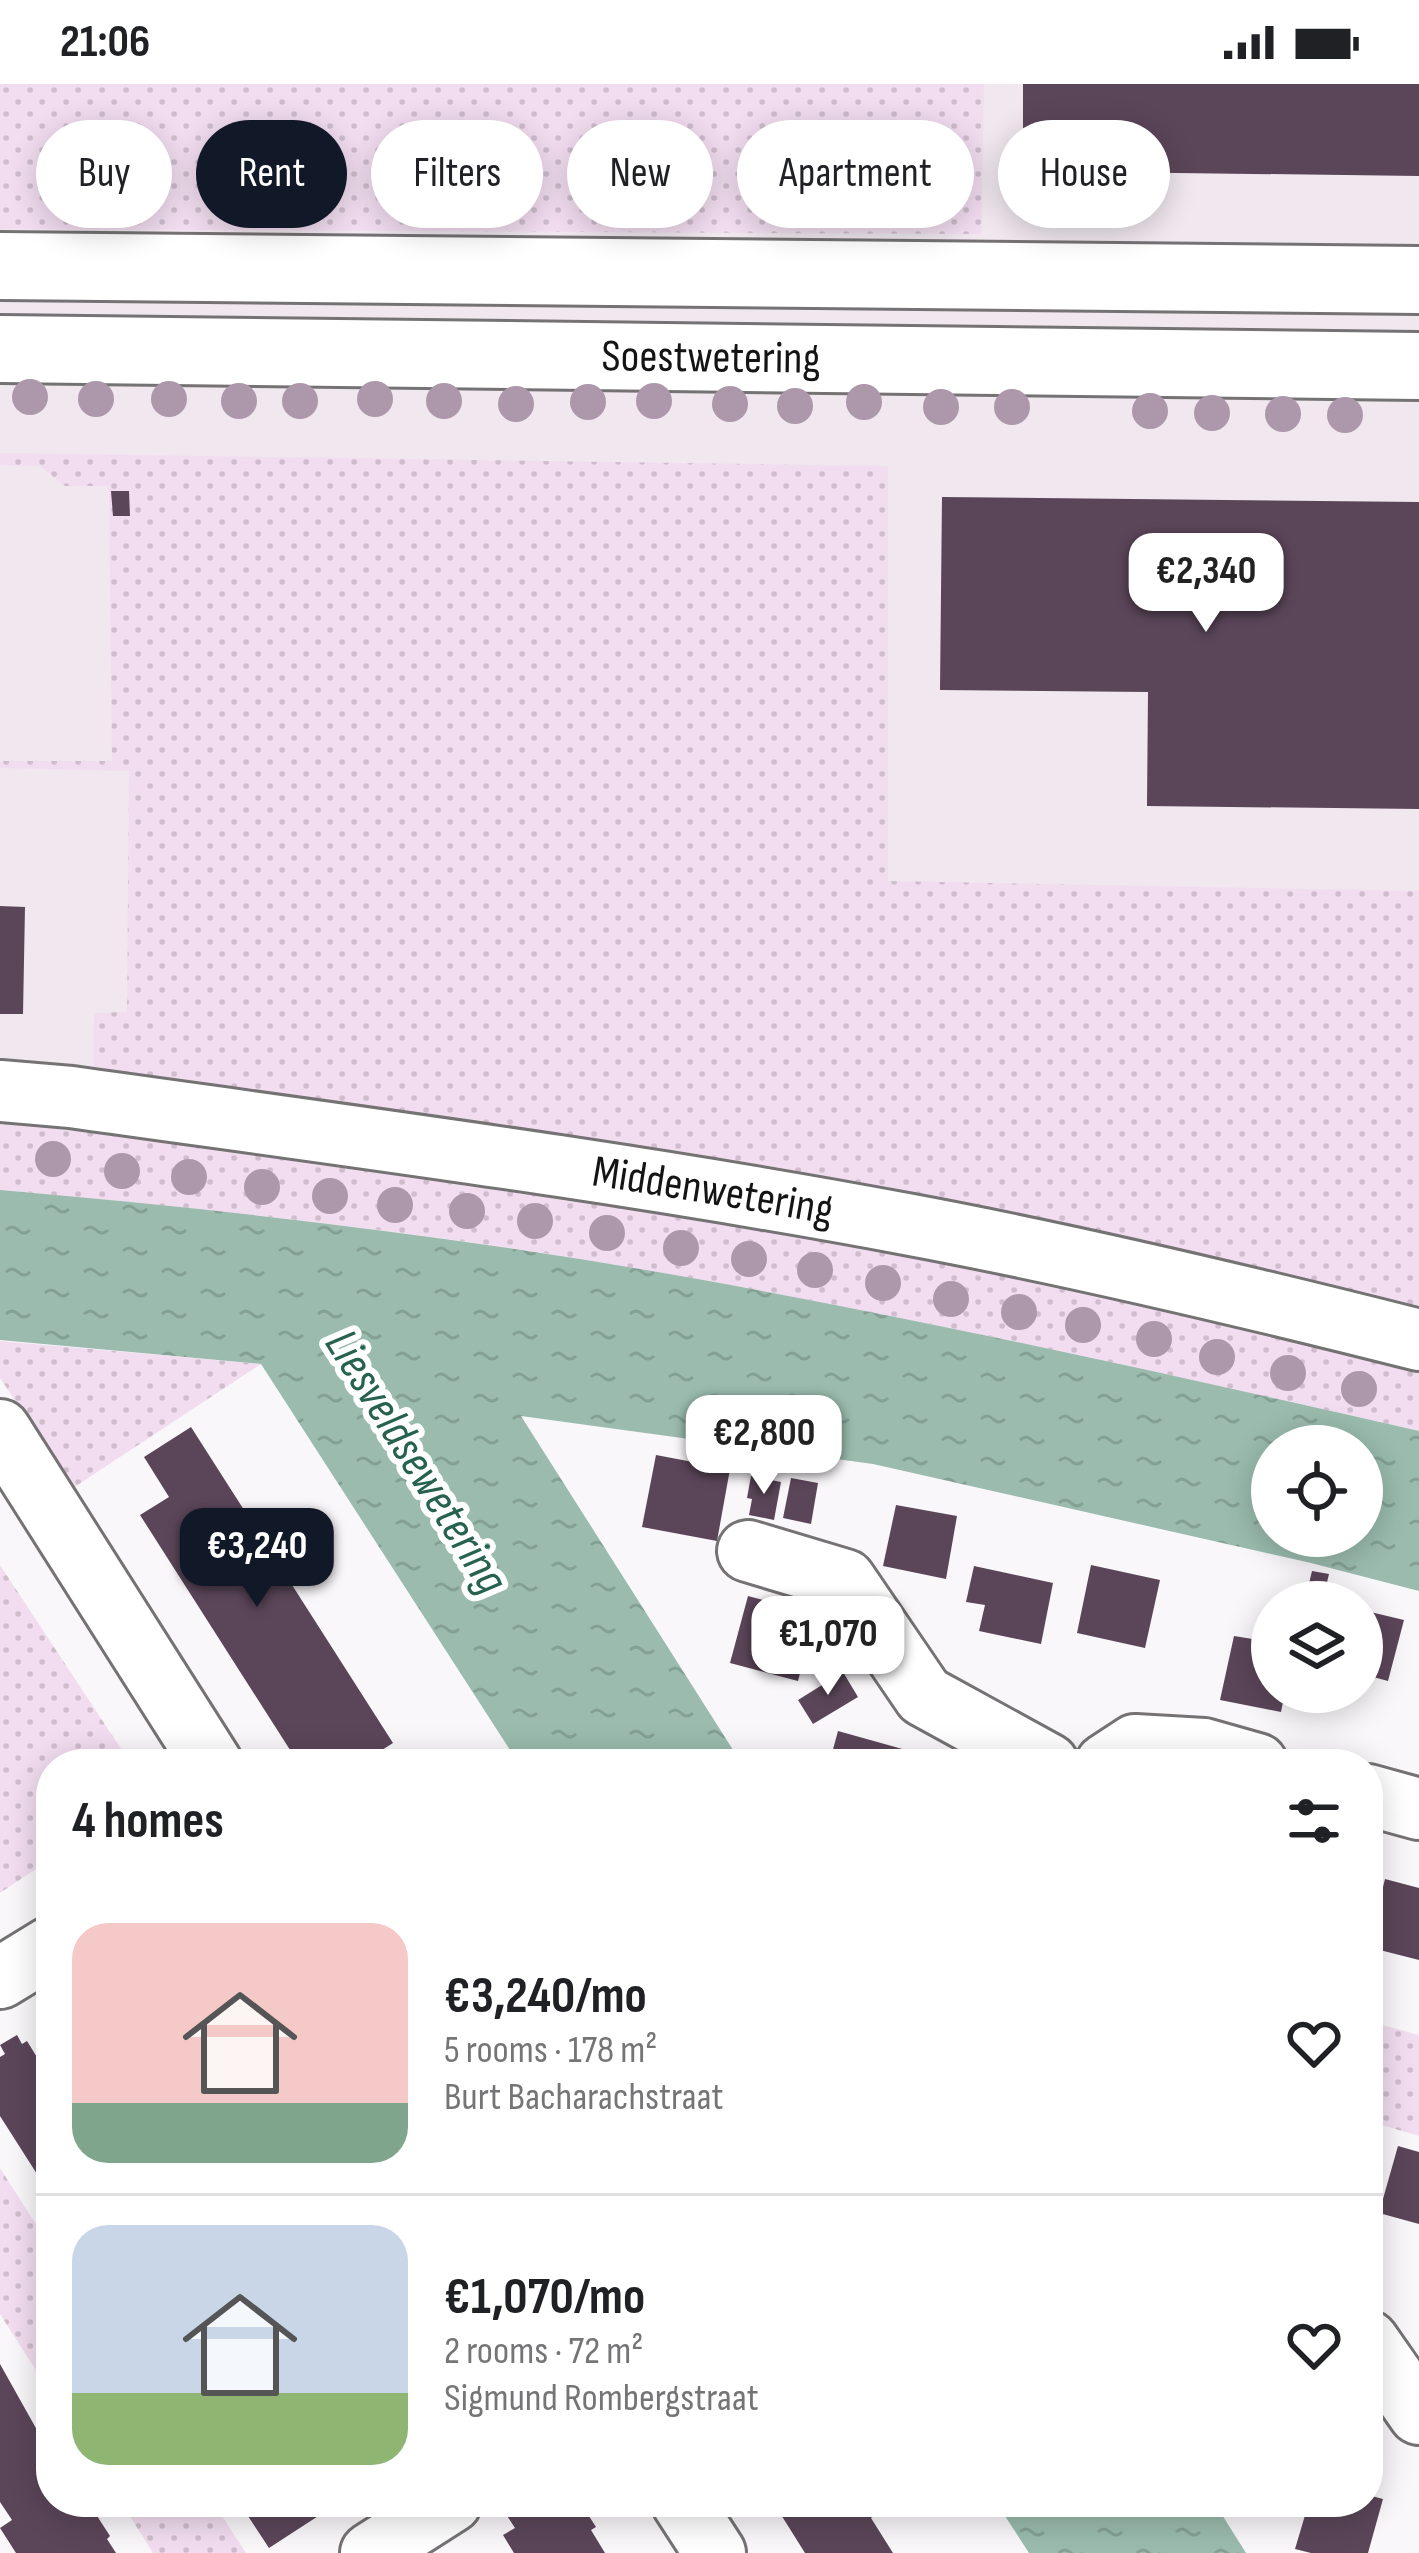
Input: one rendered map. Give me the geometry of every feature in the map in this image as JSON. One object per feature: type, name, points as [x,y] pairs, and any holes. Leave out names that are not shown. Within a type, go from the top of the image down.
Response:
[{"type":"main road","name":"Soestwetering","points":[[0,266],[1419,280]]},
{"type":"main road","name":"Soestwetering","points":[[0,349],[1419,366]]},
{"type":"street","name":"Middenwetering","points":[[0,1091],[71,1096],[528,1162],[907,1224],[1419,1340]]},
{"type":"street","points":[[0,1430],[202,1749]]},
{"type":"street","points":[[748,1551],[845,1580],[923,1696],[1020,1749]]},
{"type":"street","points":[[1129,1749],[1135,1745],[1204,1749]]},
{"type":"street","points":[[1383,1799],[1419,1809]]},
{"type":"street","points":[[0,1978],[36,1956]]},
{"type":"street","points":[[1383,2362],[1419,2414]]},
{"type":"street","points":[[371,2553],[428,2517]]},
{"type":"street","points":[[692,2517],[715,2553]]},
{"type":"shaded area","points":[[0,84],[1419,84],[1419,1438],[1383,1433],[1383,1425],[1326,1425],[0,1239]]},
{"type":"shaded area","points":[[0,84],[984,84],[981,234],[0,229]]},
{"type":"shaded area","points":[[0,453],[888,466],[888,881],[1419,891],[1419,1310],[882,1189],[93,1080],[94,1013],[127,1012],[129,771],[0,768],[0,761],[112,761],[109,486],[65,486],[40,466],[0,465]]},
{"type":"shaded area","points":[[0,1123],[154,1138],[691,1210],[1069,1289],[1419,1370],[1419,1431],[963,1331],[619,1266],[315,1222],[0,1190]]},
{"type":"shaded area","points":[[0,1341],[261,1364],[73,1488],[0,1378]]},
{"type":"shaded area","points":[[0,1565],[121,1749],[36,1749],[36,1869],[0,1893]]},
{"type":"shaded area","points":[[1383,2025],[1419,2035],[1419,2136],[1383,2125]]},
{"type":"shaded area","points":[[0,2168],[36,2224],[36,2370],[0,2314]]},
{"type":"shaded area","points":[[130,2517],[223,2517],[246,2553],[153,2553]]},
{"type":"water","name":"Liesveldsewetering","points":[[0,1190],[347,1226],[692,1278],[965,1331],[1419,1431],[1419,1591],[1284,1557],[1383,1557],[1383,1425],[1251,1425],[1251,1549],[873,1464],[521,1416],[732,1749],[509,1749],[261,1364],[0,1340]]},
{"type":"water","points":[[1006,2517],[1223,2517],[1246,2553],[1029,2553]]},
{"type":"building","points":[[1023,84],[1419,84],[1419,176],[1170,173],[1170,120],[1023,120]]},
{"type":"building","points":[[111,491],[129,491],[130,516],[113,516]]},
{"type":"building","points":[[942,497],[1419,502],[1419,809],[1147,806],[1148,692],[940,690]]},
{"type":"building","points":[[0,906],[25,907],[23,1014],[0,1014]]},
{"type":"building","points":[[191,1427],[393,1743],[384,1749],[289,1749],[140,1515],[169,1497],[144,1457]]},
{"type":"building","points":[[656,1455],[730,1469],[717,1541],[642,1527]]},
{"type":"building","points":[[751,1476],[781,1482],[774,1520],[749,1515]]},
{"type":"building","points":[[791,1478],[818,1483],[811,1524],[783,1518]]},
{"type":"building","points":[[896,1505],[957,1516],[946,1579],[883,1566]]},
{"type":"building","points":[[1091,1565],[1160,1580],[1145,1648],[1077,1633]]},
{"type":"building","points":[[974,1566],[1053,1583],[1041,1644],[979,1631],[985,1605],[966,1602]]},
{"type":"building","points":[[1312,1571],[1329,1574],[1327,1581],[1310,1581]]},
{"type":"building","points":[[748,1596],[815,1614],[798,1681],[730,1663]]},
{"type":"building","points":[[1383,1615],[1404,1620],[1388,1681],[1383,1680]]},
{"type":"building","points":[[1234,1636],[1251,1639],[1251,1706],[1220,1700]]},
{"type":"building","points":[[843,1672],[858,1697],[813,1724],[798,1700]]},
{"type":"building","points":[[838,1731],[902,1749],[833,1749]]},
{"type":"building","points":[[1385,1879],[1419,1888],[1419,1960],[1383,1951]]},
{"type":"building","points":[[17,2035],[36,2056],[36,2172],[0,2116],[0,2057],[5,2054],[0,2045]]},
{"type":"building","points":[[1398,2146],[1419,2152],[1419,2224],[1383,2214]]},
{"type":"building","points":[[0,2364],[36,2428],[36,2517],[98,2517],[116,2553],[16,2553],[0,2528],[12,2520],[0,2502]]},
{"type":"building","points":[[249,2517],[317,2517],[269,2548]]},
{"type":"building","points":[[508,2517],[590,2517],[596,2527],[591,2530],[605,2553],[514,2553],[503,2535],[515,2528]]},
{"type":"building","points":[[782,2517],[872,2517],[893,2553],[805,2553]]},
{"type":"building","points":[[1305,2517],[1378,2517],[1368,2553],[1295,2549]]}]
